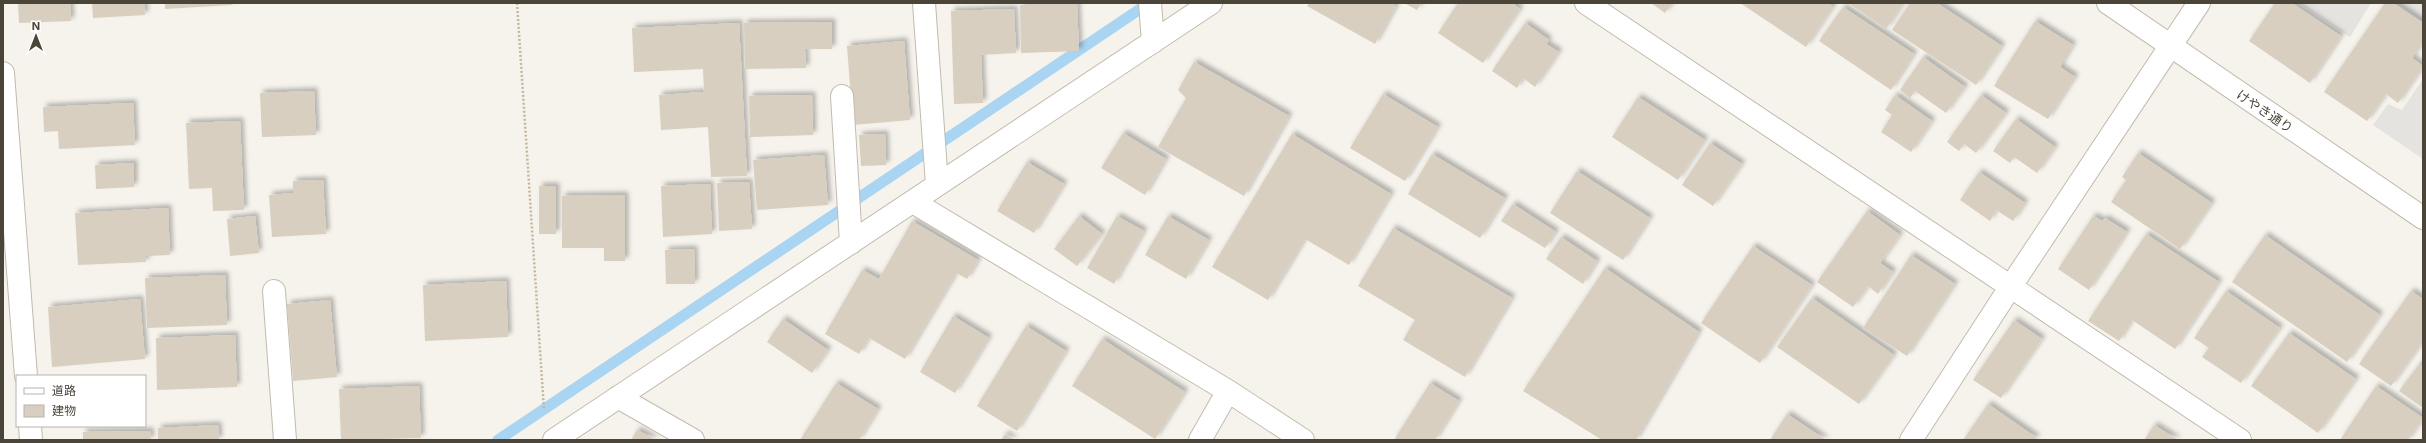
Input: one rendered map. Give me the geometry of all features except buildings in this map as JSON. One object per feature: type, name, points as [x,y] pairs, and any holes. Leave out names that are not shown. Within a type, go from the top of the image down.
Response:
[{"type":"street","points":[[924,3],[937,185]]},
{"type":"street","points":[[1150,3],[1153,42]]},
{"type":"street","points":[[554,440],[1211,3]]},
{"type":"street","points":[[1586,3],[2240,440]]},
{"type":"street","name":"けやき通り","points":[[2108,3],[2423,218]]},
{"type":"street","points":[[1912,440],[2011,286],[2200,3]]},
{"type":"street","points":[[3,73],[26,375]]},
{"type":"street","points":[[842,96],[851,243]]},
{"type":"street","points":[[913,202],[1228,391],[1303,440]]},
{"type":"street","points":[[274,291],[285,440]]},
{"type":"street","points":[[1200,440],[1228,391]]},
{"type":"street","points":[[618,398],[693,440]]},
{"type":"street","points":[[30,427],[31,440]]},
{"type":"path","points":[[517,3],[545,417]]},
{"type":"shaded area","points":[[2299,3],[2371,3],[2350,37]]},
{"type":"shaded area","points":[[2397,3],[2423,3],[2423,21]]},
{"type":"shaded area","points":[[2423,79],[2423,159],[2373,125],[2388,104],[2402,110]]},
{"type":"waterway","points":[[498,440],[1149,3]]}]
